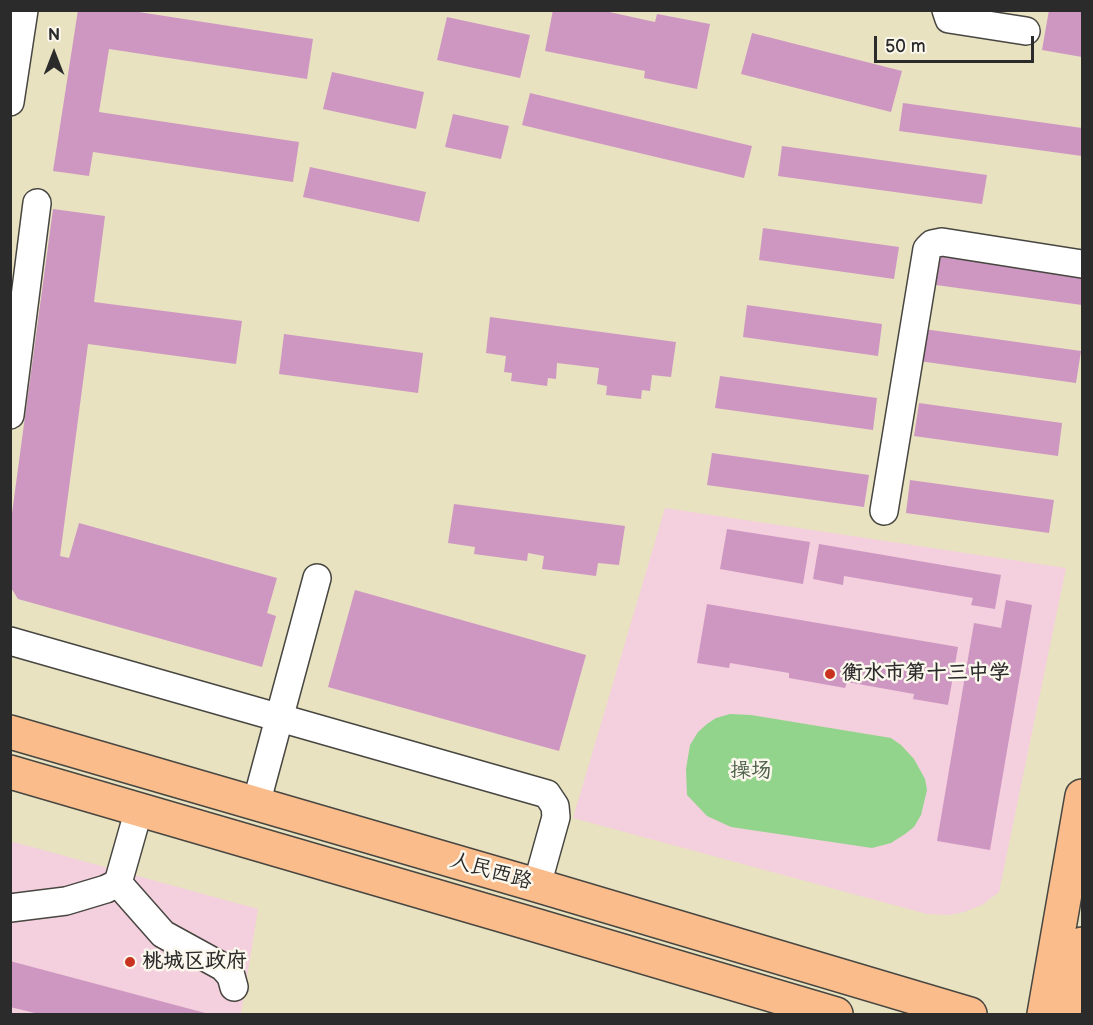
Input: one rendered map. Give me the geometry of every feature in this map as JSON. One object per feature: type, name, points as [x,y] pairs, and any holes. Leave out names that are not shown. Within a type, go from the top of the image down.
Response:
[{"type":"main road","name":"人民西路","points":[[10,732],[970,1014]]},
{"type":"main road","name":"人民西路","points":[[10,772],[836,1014]]},
{"type":"main road","points":[[1044,1014],[1083,796]]},
{"type":"main road","points":[[1070,1014],[1083,944]]},
{"type":"street","points":[[10,102],[24,10]]},
{"type":"street","points":[[946,10],[949,19],[1026,31]]},
{"type":"street","points":[[10,416],[37,202]]},
{"type":"street","points":[[884,511],[927,249],[932,244],[942,242],[1083,264]]},
{"type":"street","points":[[256,804],[317,578]]},
{"type":"street","points":[[10,641],[546,794],[555,806],[556,817],[537,885]]},
{"type":"street","points":[[10,908],[66,901],[118,883],[139,809]]},
{"type":"street","points":[[118,883],[163,934],[223,968],[231,976],[234,987]]},
{"type":"shaded area","name":"衡水市第十三中学","points":[[665,508],[1066,568],[999,892],[982,905],[964,912],[949,915],[927,914],[573,818]]},
{"type":"shaded area","name":"桃城区政府","points":[[10,841],[258,909],[241,1014],[11,1014]]},
{"type":"green space","name":"操场","points":[[730,714],[751,715],[891,738],[914,759],[925,779],[927,790],[921,815],[914,827],[905,834],[891,843],[872,848],[731,827],[707,816],[687,795],[686,769],[690,745],[698,732],[707,724],[716,718]]},
{"type":"building","points":[[78,10],[126,10],[313,39],[307,79],[109,49],[99,112],[299,142],[293,182],[93,152],[89,176],[53,171]]},
{"type":"building","points":[[553,10],[600,10],[655,22],[657,14],[710,24],[697,89],[644,78],[645,71],[545,51]]},
{"type":"building","points":[[1049,10],[1082,10],[1082,57],[1042,50]]},
{"type":"building","points":[[447,17],[530,35],[520,78],[437,60]]},
{"type":"building","points":[[752,33],[902,71],[891,112],[741,74]]},
{"type":"building","points":[[332,72],[424,92],[416,129],[323,109]]},
{"type":"building","points":[[530,93],[752,146],[744,178],[522,125]]},
{"type":"building","points":[[903,103],[1082,128],[1082,156],[899,131]]},
{"type":"building","points":[[453,114],[509,126],[501,159],[445,147]]},
{"type":"building","points":[[782,146],[987,175],[982,204],[778,176]]},
{"type":"building","points":[[310,167],[426,192],[419,222],[303,197]]},
{"type":"building","points":[[53,209],[105,216],[94,302],[242,321],[236,364],[88,344],[60,556],[69,558],[79,523],[277,578],[267,613],[276,616],[262,667],[18,599],[10,586],[10,528]]},
{"type":"building","points":[[763,228],[899,247],[894,279],[759,260]]},
{"type":"building","points":[[940,253],[1082,272],[1082,305],[936,285]]},
{"type":"building","points":[[747,305],[882,324],[878,356],[743,337]]},
{"type":"building","points":[[490,317],[676,342],[671,377],[652,375],[650,391],[642,390],[641,399],[606,395],[607,386],[597,384],[599,368],[557,363],[556,379],[548,378],[547,386],[511,381],[512,373],[504,372],[506,356],[486,353]]},
{"type":"building","points":[[924,329],[1081,351],[1076,383],[919,361]]},
{"type":"building","points":[[284,334],[423,353],[418,393],[279,374]]},
{"type":"building","points":[[720,376],[877,398],[873,430],[715,408]]},
{"type":"building","points":[[919,403],[1062,423],[1058,456],[914,436]]},
{"type":"building","points":[[712,453],[869,475],[864,507],[707,485]]},
{"type":"building","points":[[910,480],[1054,500],[1049,533],[906,513]]},
{"type":"building","points":[[454,504],[625,526],[619,565],[598,563],[596,576],[542,569],[544,556],[528,553],[527,561],[474,554],[475,547],[448,543]]},
{"type":"building","points":[[727,529],[810,542],[803,584],[720,569]]},
{"type":"building","points":[[819,544],[1001,575],[995,609],[971,605],[973,598],[844,576],[843,585],[813,579]]},
{"type":"building","points":[[355,590],[586,655],[559,751],[328,687]]},
{"type":"building","points":[[1006,600],[1032,605],[990,850],[937,841],[974,623],[1001,628]]},
{"type":"building","points":[[707,604],[958,647],[948,705],[913,699],[914,694],[847,682],[845,688],[789,678],[789,673],[730,663],[729,668],[697,663]]},
{"type":"building","points":[[10,961],[209,1014],[39,1014],[10,1007]]},
{"type":"place","name":"衡水市第十三中学","points":[[830,674]]},
{"type":"place","name":"桃城区政府","points":[[130,962]]}]
